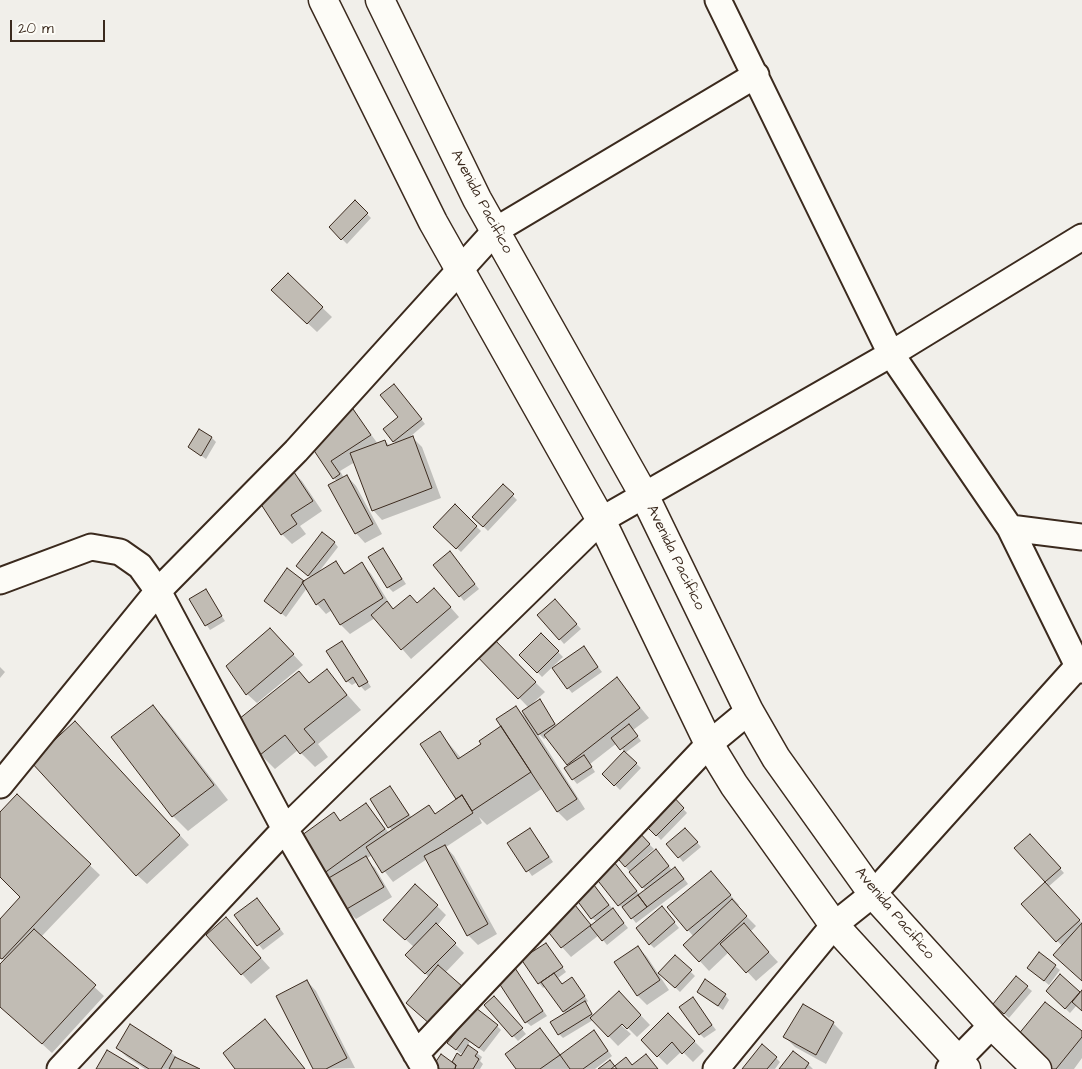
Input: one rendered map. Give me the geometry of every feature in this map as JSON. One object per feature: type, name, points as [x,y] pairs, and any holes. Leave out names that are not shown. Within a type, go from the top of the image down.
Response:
[{"type":"main road","points":[[323,0],[433,222],[601,520],[709,744],[734,785],[834,925],[957,1066]]},
{"type":"main road","name":"Avenida Pacifico","points":[[380,0],[477,200],[496,230],[645,497],[749,710],[776,758],[873,894],[992,1025],[1037,1069]]},
{"type":"street","points":[[716,1069],[834,925],[873,894],[1080,668],[1010,528],[891,354],[718,0]]},
{"type":"street","points":[[0,785],[158,591],[296,451],[496,230],[756,75]]},
{"type":"street","points":[[60,1069],[285,829],[601,520],[645,497],[891,354],[1082,237]]},
{"type":"street","points":[[1010,528],[1082,537]]},
{"type":"street","points":[[0,581],[91,547],[120,552],[140,566],[158,591],[285,829],[420,1061],[709,744],[749,710]]},
{"type":"street","points":[[957,1066],[992,1025]]},
{"type":"building","points":[[355,200],[368,213],[341,240],[329,227]]},
{"type":"building","points":[[288,273],[323,307],[307,324],[271,290]]},
{"type":"building","points":[[394,384],[422,419],[393,442],[383,429],[398,417],[380,395]]},
{"type":"building","points":[[353,409],[371,435],[331,461],[340,474],[333,479],[307,440]]},
{"type":"building","points":[[199,429],[212,437],[201,456],[188,447]]},
{"type":"building","points":[[413,436],[432,488],[372,511],[350,453],[385,440],[387,446]]},
{"type":"building","points":[[292,469],[313,501],[291,515],[297,524],[281,535],[255,495]]},
{"type":"building","points":[[347,475],[373,524],[355,534],[328,485]]},
{"type":"building","points":[[503,484],[514,494],[483,527],[472,517]]},
{"type":"building","points":[[455,504],[477,526],[456,549],[433,527]]},
{"type":"building","points":[[322,532],[335,542],[308,576],[296,566]]},
{"type":"building","points":[[383,548],[402,579],[387,588],[368,557]]},
{"type":"building","points":[[450,551],[475,584],[459,597],[433,565]]},
{"type":"building","points":[[336,561],[344,574],[362,562],[383,598],[340,625],[324,599],[316,605],[302,582]]},
{"type":"building","points":[[287,568],[304,581],[281,614],[264,601]]},
{"type":"building","points":[[434,588],[451,607],[401,650],[371,615],[387,601],[393,609],[410,595],[417,603]]},
{"type":"building","points":[[206,589],[222,616],[205,626],[189,599]]},
{"type":"building","points":[[555,599],[577,624],[559,640],[537,615]]},
{"type":"building","points":[[270,628],[294,654],[246,695],[226,666]]},
{"type":"building","points":[[541,633],[559,651],[537,673],[519,655]]},
{"type":"building","points":[[491,636],[536,682],[518,699],[474,653]]},
{"type":"building","points":[[342,641],[368,682],[359,687],[353,677],[346,682],[326,651]]},
{"type":"building","points":[[584,646],[598,667],[567,689],[552,668]]},
{"type":"building","points":[[327,669],[347,695],[304,729],[315,742],[300,754],[285,735],[260,755],[234,723],[299,671],[309,683]]},
{"type":"building","points":[[617,677],[640,708],[567,765],[544,735]]},
{"type":"building","points":[[540,699],[555,724],[538,735],[522,711]]},
{"type":"building","points":[[153,705],[214,785],[172,817],[111,737]]},
{"type":"building","points":[[516,706],[577,799],[557,812],[496,719]]},
{"type":"building","points":[[75,721],[180,835],[136,876],[31,762]]},
{"type":"building","points":[[629,724],[638,736],[620,750],[611,738]]},
{"type":"building","points":[[501,726],[531,772],[472,811],[462,795],[456,799],[420,744],[440,731],[458,759],[481,744],[479,741]]},
{"type":"building","points":[[624,751],[637,763],[614,786],[602,774]]},
{"type":"building","points":[[584,755],[592,767],[572,780],[564,768]]},
{"type":"building","points":[[390,786],[409,815],[388,828],[370,799]]},
{"type":"building","points":[[670,793],[684,808],[656,836],[641,821]]},
{"type":"building","points":[[17,794],[91,864],[2,959],[0,958],[0,919],[20,897],[0,877],[0,812]]},
{"type":"building","points":[[462,795],[473,813],[382,873],[366,847],[429,805],[435,814]]},
{"type":"building","points":[[366,803],[385,829],[323,874],[298,838],[334,812],[340,821]]},
{"type":"building","points":[[530,828],[549,857],[526,872],[507,843]]},
{"type":"building","points":[[685,828],[698,842],[678,858],[666,844]]},
{"type":"building","points":[[637,830],[650,844],[625,867],[613,853]]},
{"type":"building","points":[[1030,834],[1061,868],[1045,882],[1014,848]]},
{"type":"building","points":[[445,845],[488,924],[467,936],[424,856]]},
{"type":"building","points":[[656,849],[669,866],[642,888],[629,872]]},
{"type":"building","points":[[366,856],[384,887],[345,910],[327,879]]},
{"type":"building","points":[[614,862],[637,891],[618,906],[595,877]]},
{"type":"building","points":[[675,867],[684,879],[647,907],[638,895]]},
{"type":"building","points":[[711,871],[731,895],[687,931],[667,907]]},
{"type":"building","points":[[591,881],[609,905],[591,919],[573,895]]},
{"type":"building","points":[[1045,882],[1080,920],[1056,942],[1021,904]]},
{"type":"building","points":[[415,884],[438,905],[405,940],[383,920]]},
{"type":"building","points":[[638,895],[647,907],[631,919],[622,907]]},
{"type":"building","points":[[257,898],[280,929],[257,946],[234,915]]},
{"type":"building","points":[[732,899],[747,916],[699,962],[683,945]]},
{"type":"building","points":[[571,900],[591,925],[561,948],[542,924]]},
{"type":"building","points":[[662,906],[675,922],[649,945],[636,928]]},
{"type":"building","points":[[613,908],[624,923],[602,941],[590,926]]},
{"type":"building","points":[[226,917],[261,958],[241,975],[206,935]]},
{"type":"building","points":[[436,923],[456,943],[425,974],[405,955]]},
{"type":"building","points":[[744,923],[769,952],[746,973],[720,944]]},
{"type":"building","points":[[1082,923],[1082,981],[1053,955]]},
{"type":"building","points":[[34,929],[96,985],[42,1044],[0,1007],[0,964]]},
{"type":"building","points":[[546,943],[563,967],[538,984],[521,959]]},
{"type":"building","points":[[638,946],[660,980],[637,996],[614,962]]},
{"type":"building","points":[[1039,952],[1056,965],[1044,981],[1027,968]]},
{"type":"building","points":[[675,955],[692,970],[675,988],[658,973]]},
{"type":"building","points":[[438,965],[463,987],[431,1025],[406,1003]]},
{"type":"building","points":[[515,968],[543,1011],[525,1023],[497,980]]},
{"type":"building","points":[[554,973],[562,984],[572,977],[585,996],[563,1012],[541,982]]},
{"type":"building","points":[[1060,974],[1080,992],[1065,1009],[1046,991]]},
{"type":"building","points":[[1016,976],[1028,986],[1004,1014],[993,1004]]},
{"type":"building","points":[[705,979],[726,994],[718,1006],[697,992]]},
{"type":"building","points":[[307,980],[347,1058],[326,1069],[313,1069],[276,996]]},
{"type":"building","points":[[1082,990],[1082,1011],[1072,1002]]},
{"type":"building","points":[[619,991],[641,1015],[627,1029],[622,1024],[608,1037],[590,1018]]},
{"type":"building","points":[[494,996],[523,1028],[512,1037],[484,1005]]},
{"type":"building","points":[[693,997],[712,1025],[699,1035],[679,1007]]},
{"type":"building","points":[[585,1001],[592,1014],[558,1035],[550,1022]]},
{"type":"building","points":[[1045,1002],[1082,1031],[1082,1037],[1056,1069],[1048,1069],[1013,1041]]},
{"type":"building","points":[[803,1004],[834,1022],[816,1055],[783,1037]]},
{"type":"building","points":[[476,1008],[498,1025],[479,1048],[465,1038],[456,1050],[447,1043]]},
{"type":"building","points":[[668,1013],[695,1041],[682,1054],[672,1042],[657,1057],[641,1040]]},
{"type":"building","points":[[265,1019],[305,1069],[235,1069],[223,1053]]},
{"type":"building","points":[[130,1024],[172,1051],[161,1069],[149,1069],[116,1048]]},
{"type":"building","points":[[540,1028],[560,1055],[540,1069],[516,1069],[505,1054]]},
{"type":"building","points":[[594,1030],[608,1051],[583,1069],[570,1069],[560,1055]]},
{"type":"building","points":[[762,1044],[777,1057],[767,1069],[742,1069]]},
{"type":"building","points":[[468,1045],[478,1052],[475,1056],[479,1059],[473,1069],[455,1069],[456,1065],[452,1062],[457,1053],[461,1056]]},
{"type":"building","points":[[107,1050],[139,1069],[96,1069]]},
{"type":"building","points":[[793,1051],[809,1063],[805,1069],[779,1069]]},
{"type":"building","points":[[441,1054],[456,1065],[455,1069],[431,1069]]},
{"type":"building","points":[[646,1054],[658,1069],[611,1069],[626,1057],[632,1065]]},
{"type":"building","points":[[175,1057],[200,1069],[169,1069]]},
{"type":"building","points":[[610,1060],[617,1069],[598,1069]]}]
